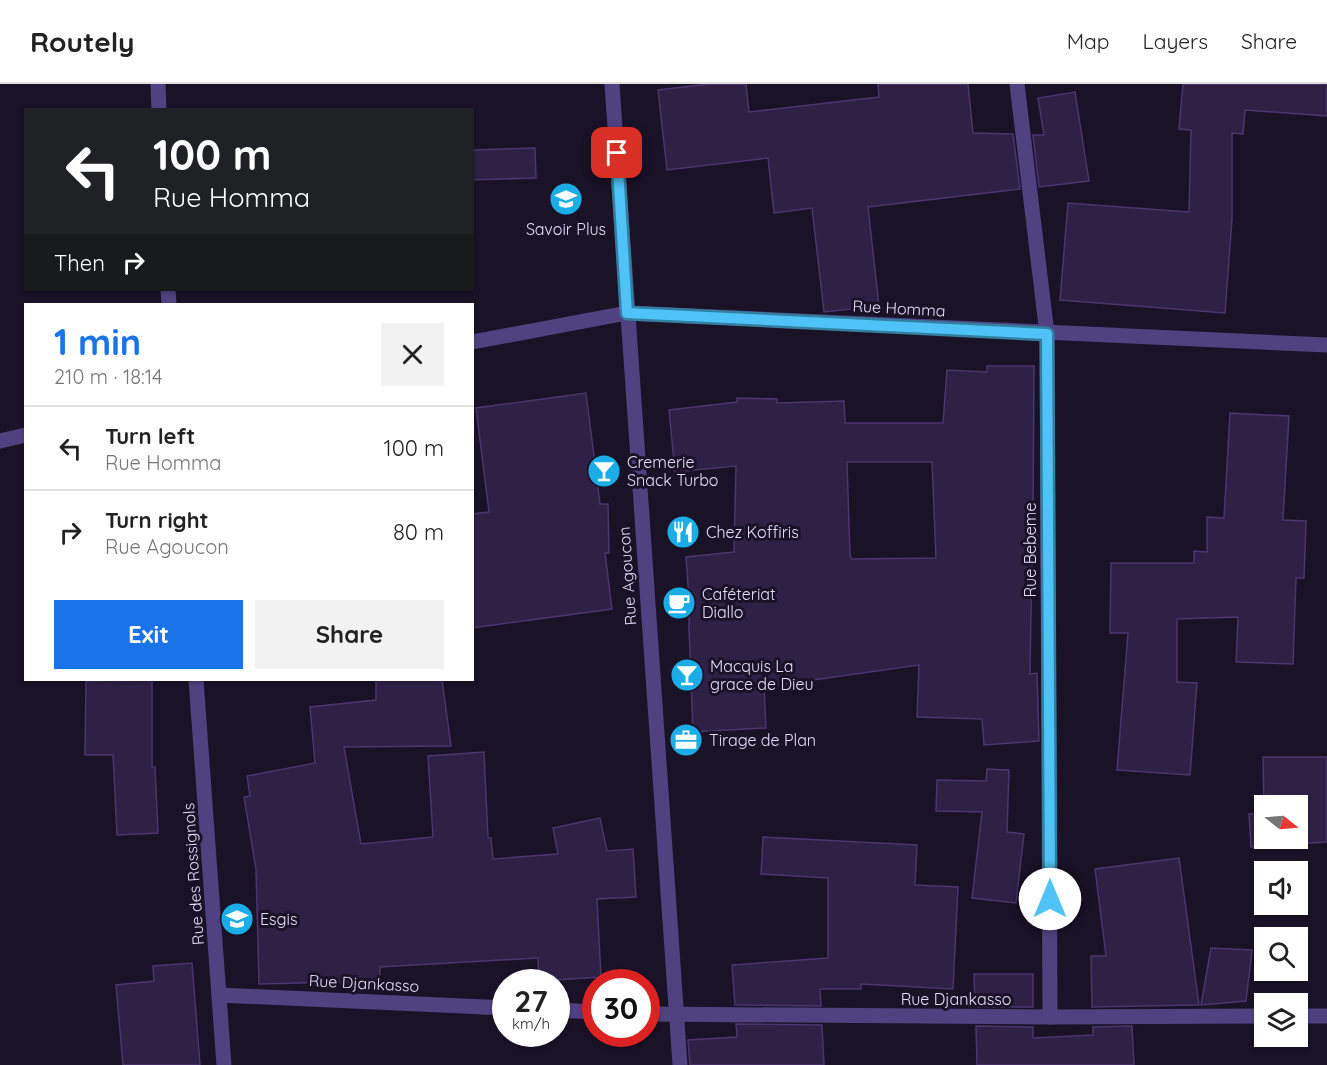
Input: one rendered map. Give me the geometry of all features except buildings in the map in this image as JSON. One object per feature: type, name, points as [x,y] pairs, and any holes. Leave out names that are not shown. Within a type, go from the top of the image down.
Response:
[{"type":"street","points":[[158,84],[159,108]]},
{"type":"street","name":"Rue Agoucon","points":[[612,84],[680,1065]]},
{"type":"street","name":"Rue Bebeme","points":[[1017,84],[1047,334],[1050,1017]]},
{"type":"street","name":"Rue Homma","points":[[474,342],[627,313],[1327,345]]},
{"type":"street","points":[[0,441],[24,435]]},
{"type":"street","name":"Rue des Rossignols","points":[[196,681],[224,1065]]},
{"type":"street","name":"Rue Djankasso","points":[[220,995],[492,1007]]},
{"type":"street","name":"Rue Djankasso","points":[[660,1014],[1254,1016]]},
{"type":"street","points":[[1308,1016],[1327,1016]]},
{"type":"place","name":"Savoir Plus","points":[[566,199]]},
{"type":"place","name":"Cremerie Snack Turbo","points":[[604,471]]},
{"type":"place","name":"Chez Koffiris","points":[[683,532]]},
{"type":"place","name":"Caféteriat Diallo","points":[[679,603]]},
{"type":"place","name":"Macquis La grace de Dieu","points":[[687,675]]},
{"type":"place","name":"Tirage de Plan","points":[[686,740]]},
{"type":"place","name":"Esgis","points":[[237,919]]},
{"type":"route","points":[[617,153],[627,313],[1047,334],[1050,899]]}]
